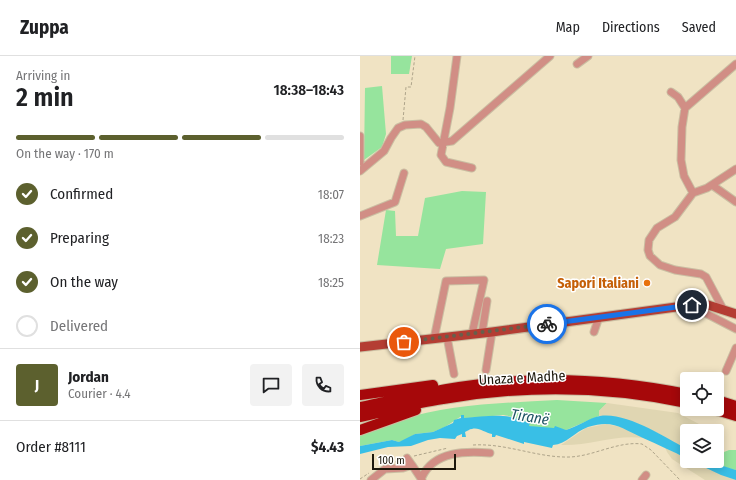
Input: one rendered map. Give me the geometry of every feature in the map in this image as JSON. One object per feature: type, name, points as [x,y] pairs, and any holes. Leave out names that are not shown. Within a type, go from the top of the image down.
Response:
[{"type":"highway","points":[[360,395],[489,378],[547,377],[564,378],[575,381]]},
{"type":"highway","name":"Unaza e Madhe","points":[[360,407],[430,392],[485,384],[520,381],[575,381],[651,388],[680,393]]},
{"type":"highway","name":"Unaza e Madhe","points":[[360,417],[434,400],[492,392],[545,389],[627,393],[680,402]]},
{"type":"highway","points":[[360,430],[403,414],[442,404],[512,395],[569,393],[584,390]]},
{"type":"highway","points":[[724,402],[736,406]]},
{"type":"highway","points":[[724,412],[736,416]]},
{"type":"main road","points":[[360,347],[492,332],[697,304],[708,305],[736,314]]},
{"type":"street","points":[[457,56],[450,108],[441,155],[442,159],[472,168]]},
{"type":"street","points":[[360,171],[384,151],[391,138],[402,126],[413,123],[420,124],[426,127],[436,140],[443,143],[448,143],[457,138],[550,56]]},
{"type":"street","points":[[577,64],[588,56]]},
{"type":"street","points":[[685,108],[736,64]]},
{"type":"street","points":[[671,92],[682,102],[685,108],[682,127],[681,160],[684,176],[693,193]]},
{"type":"street","points":[[360,136],[360,162]]},
{"type":"street","points":[[723,309],[706,277],[701,274],[675,270],[660,265],[650,256],[648,250],[649,240],[658,228],[675,217],[693,193],[712,185],[736,169]]},
{"type":"street","points":[[360,216],[395,202],[404,173]]},
{"type":"street","points":[[712,185],[736,202]]},
{"type":"street","points":[[434,339],[446,281],[484,280],[472,334]]},
{"type":"street","points":[[482,333],[487,301]]},
{"type":"street","points":[[697,304],[707,314],[736,329]]},
{"type":"street","points":[[594,332],[599,317]]},
{"type":"street","points":[[486,370],[492,332]]},
{"type":"street","points":[[447,337],[454,374]]},
{"type":"street","points":[[726,371],[736,348]]},
{"type":"street","points":[[407,458],[422,478],[429,466],[451,454],[474,452],[490,453]]},
{"type":"street","points":[[371,480],[385,469],[403,468],[412,465]]},
{"type":"path","points":[[402,126],[406,87],[411,87],[415,56]]},
{"type":"path","points":[[473,445],[495,445],[554,456],[570,457],[642,444],[651,450],[680,480]]},
{"type":"path","points":[[407,458],[435,450],[451,448]]},
{"type":"green space","points":[[391,56],[412,56],[409,74],[391,74]]},
{"type":"green space","points":[[382,86],[386,134],[382,147],[364,160],[365,88]]},
{"type":"green space","points":[[462,191],[486,192],[483,244],[446,249],[440,269],[377,265],[386,210],[395,211],[396,236],[418,236],[425,198]]},
{"type":"green space","points":[[557,400],[607,403],[599,411],[599,416],[566,430],[533,427],[529,426],[529,423],[505,415],[464,418],[463,415],[445,427],[433,432],[415,434],[406,440],[399,442],[392,440],[360,446],[360,435],[419,415],[458,407]]},
{"type":"green space","points":[[736,450],[736,470],[724,467],[724,452]]},
{"type":"sand","points":[[607,403],[678,413],[680,416],[684,416],[699,424],[680,424],[680,445],[634,422],[599,416],[599,411]]},
{"type":"sand","points":[[606,424],[626,428],[643,438],[633,437],[582,444],[561,445],[586,428]]},
{"type":"sand","points":[[665,447],[680,455],[680,464],[672,459]]},
{"type":"sand","points":[[686,468],[705,468],[736,480],[705,480]]},
{"type":"water","points":[[461,415],[464,415],[464,418],[506,416],[530,423],[529,426],[554,428],[555,426],[566,430],[600,416],[611,416],[645,426],[680,445],[680,456],[623,428],[611,424],[597,425],[583,429],[567,440],[553,445],[552,448],[524,442],[524,444],[496,435],[495,437],[492,437],[492,434],[480,429],[470,429],[465,432],[466,437],[462,437],[462,434],[457,436],[455,439],[440,438],[428,440],[411,446],[388,447],[360,454],[360,446],[392,440],[399,442],[415,434],[433,432],[453,423],[454,420],[461,418]]},
{"type":"water","points":[[724,466],[736,470],[736,480],[706,468],[724,468]]},
{"type":"way so far","points":[[404,342],[547,324]]},
{"type":"place","name":"Sapori Italiani","points":[[647,283]]},
{"type":"route","points":[[547,324],[692,305]]},
{"type":"water label","name":"Tiranë","points":[[530,417]]}]
